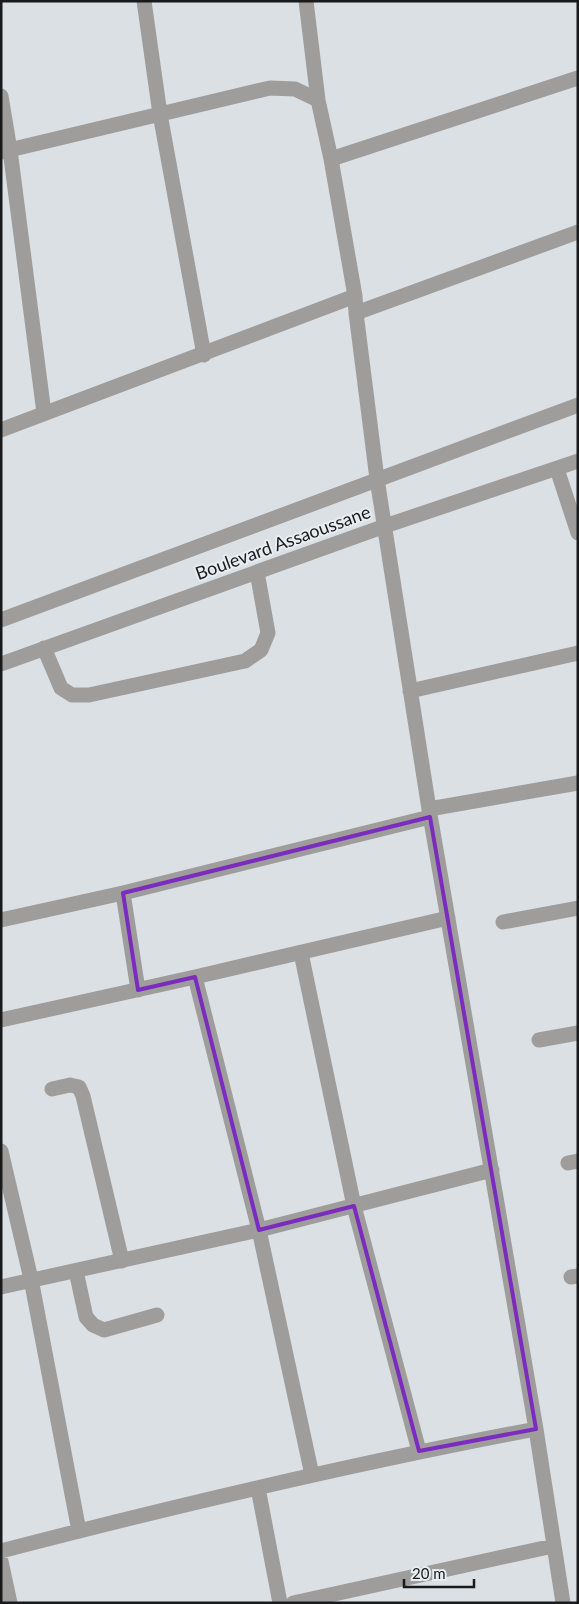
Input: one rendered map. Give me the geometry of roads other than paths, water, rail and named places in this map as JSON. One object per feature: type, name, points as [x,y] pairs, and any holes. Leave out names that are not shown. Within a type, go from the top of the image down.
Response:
[{"type":"street","points":[[144,1],[160,114],[204,355]]},
{"type":"street","points":[[306,1],[318,100],[331,159],[355,296],[377,479],[429,813],[536,1429],[563,1603]]},
{"type":"street","points":[[331,159],[578,78]]},
{"type":"street","points":[[6,151],[270,88],[295,89],[318,100]]},
{"type":"street","points":[[1,96],[6,151],[44,413]]},
{"type":"street","points":[[356,313],[578,232]]},
{"type":"street","points":[[1,430],[204,355],[355,296]]},
{"type":"street","name":"Boulevard Assaoussane","points":[[1,620],[578,405]]},
{"type":"street","name":"Boulevard Assaoussane","points":[[1,664],[385,526],[578,461]]},
{"type":"street","points":[[557,469],[578,533]]},
{"type":"street","points":[[44,648],[61,688],[72,696],[89,695],[245,661],[262,650],[268,633],[257,572]]},
{"type":"street","points":[[410,691],[578,653]]},
{"type":"street","points":[[1,920],[123,893],[429,813],[578,783]]},
{"type":"street","points":[[123,893],[138,990]]},
{"type":"street","points":[[504,922],[578,908]]},
{"type":"street","points":[[1,1020],[195,978],[448,918]]},
{"type":"street","points":[[300,953],[354,1206],[419,1451]]},
{"type":"street","points":[[195,978],[259,1230],[312,1475]]},
{"type":"street","points":[[539,1040],[578,1033]]},
{"type":"street","points":[[52,1089],[70,1084],[79,1087],[83,1096],[122,1261]]},
{"type":"street","points":[[1,1151],[31,1280],[79,1531]]},
{"type":"street","points":[[1,1287],[76,1272],[259,1230],[492,1170]]},
{"type":"street","points":[[76,1272],[86,1317],[93,1325],[104,1330],[157,1315]]},
{"type":"street","points":[[1,1551],[312,1475],[419,1451],[536,1429]]},
{"type":"street","points":[[258,1488],[280,1603]]},
{"type":"street","points":[[292,1603],[553,1546]]},
{"type":"street","points":[[1,1562],[10,1603]]}]
